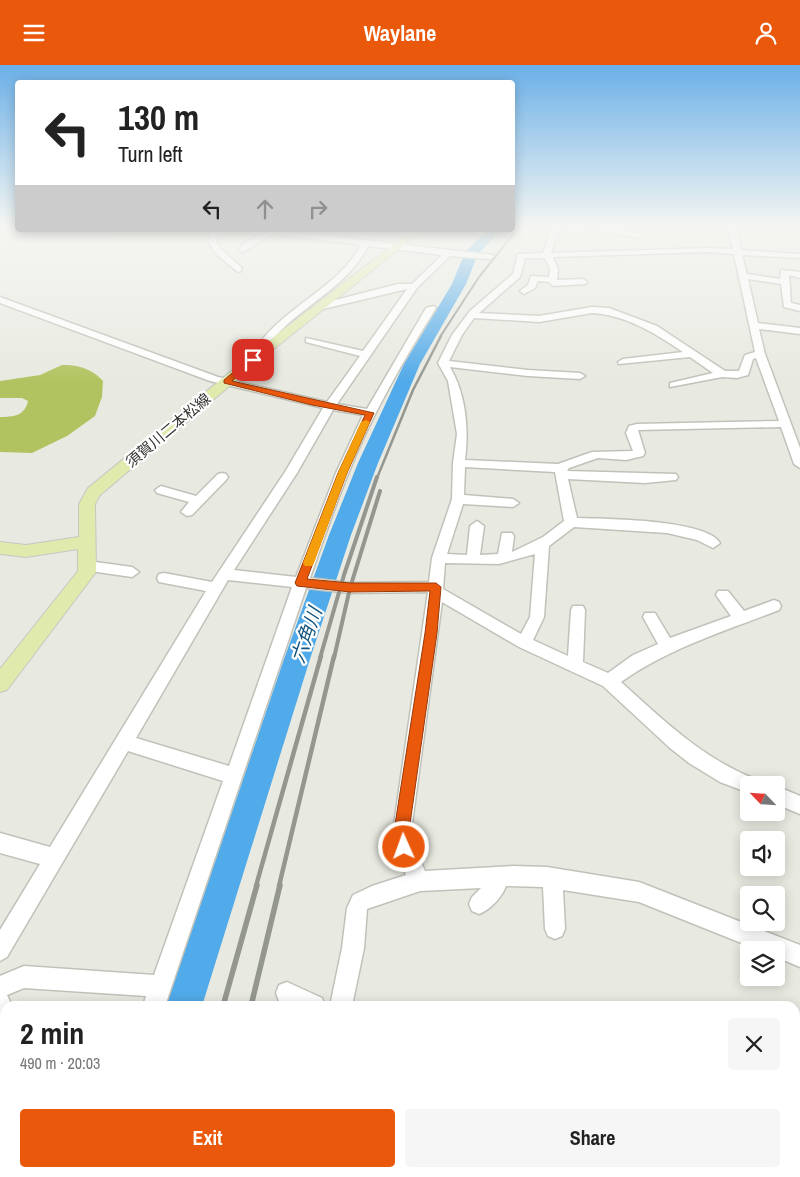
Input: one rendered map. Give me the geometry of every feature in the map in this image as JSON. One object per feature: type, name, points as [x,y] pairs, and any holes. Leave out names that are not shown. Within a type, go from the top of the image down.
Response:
[{"type":"main road","name":"須賀川二本松線","points":[[88,566],[87,504],[94,492],[266,349],[358,278]]},
{"type":"main road","points":[[0,548],[26,551],[87,542]]},
{"type":"main road","points":[[0,684],[59,610],[88,566]]},
{"type":"street","points":[[266,349],[263,345],[282,322],[337,278]]},
{"type":"street","points":[[0,950],[220,581],[291,473],[330,406],[414,286],[422,278]]},
{"type":"street","points":[[443,363],[453,339],[468,320],[490,294],[513,278]]},
{"type":"street","points":[[524,291],[532,286],[534,278],[553,279],[553,283],[580,282],[574,278]]},
{"type":"street","points":[[742,278],[760,355],[800,463]]},
{"type":"street","points":[[750,278],[784,282]]},
{"type":"street","points":[[784,278],[787,305],[800,308]]},
{"type":"street","points":[[324,306],[398,287],[414,286]]},
{"type":"street","points":[[0,300],[177,366],[226,382],[330,406],[370,413]]},
{"type":"street","points":[[0,987],[24,977],[157,996],[301,583],[342,473],[370,413],[397,363],[431,309]]},
{"type":"street","points":[[468,320],[539,319],[597,310],[616,313],[654,328],[722,374]]},
{"type":"street","points":[[612,325],[616,313]]},
{"type":"street","points":[[468,320],[529,328]]},
{"type":"street","points":[[753,325],[800,331]]},
{"type":"street","points":[[309,340],[366,355]]},
{"type":"street","points":[[623,362],[692,354]]},
{"type":"street","points":[[674,385],[722,374],[737,375],[744,373],[749,357],[760,355]]},
{"type":"street","points":[[443,363],[528,373],[580,376]]},
{"type":"street","points":[[420,881],[411,867],[404,847],[402,831],[439,558],[458,499],[459,463],[463,434],[454,381],[443,363]]},
{"type":"street","points":[[571,522],[561,471],[566,464],[601,455],[634,456],[639,453],[632,431],[637,427],[786,425]]},
{"type":"street","points":[[459,463],[645,479],[672,477]]},
{"type":"street","points":[[187,512],[222,477]]},
{"type":"street","points":[[161,490],[199,501]]},
{"type":"street","points":[[458,499],[513,503]]},
{"type":"street","points":[[439,558],[505,558],[561,533],[571,522]]},
{"type":"street","points":[[571,522],[670,528],[708,539],[713,543]]},
{"type":"street","points":[[473,559],[477,526]]},
{"type":"street","points":[[505,558],[507,536]]},
{"type":"street","points":[[524,643],[537,617],[543,542]]},
{"type":"street","points":[[88,566],[101,566],[132,572]]},
{"type":"street","points":[[164,578],[436,589],[524,643],[608,681],[682,747],[726,776],[740,781]]},
{"type":"street","points":[[723,595],[740,618]]},
{"type":"street","points":[[608,681],[639,660],[668,646],[774,606]]},
{"type":"street","points":[[575,666],[578,610]]},
{"type":"street","points":[[650,617],[668,646]]},
{"type":"street","points":[[125,742],[234,777]]},
{"type":"street","points":[[785,799],[800,805]]},
{"type":"street","points":[[0,843],[54,858]]},
{"type":"street","points":[[479,904],[496,885],[500,877]]},
{"type":"street","points":[[342,1001],[353,948],[357,908],[360,902],[372,895],[420,881],[500,877],[553,878],[639,892],[800,956]]},
{"type":"street","points":[[553,878],[555,929]]},
{"type":"street","points":[[287,993],[304,1001]]},
{"type":"green space","points":[[62,365],[84,368],[94,373],[103,381],[102,397],[95,416],[67,436],[32,453],[0,452],[0,417],[18,415],[24,410],[28,401],[22,398],[0,398],[0,381],[40,375]]},
{"type":"waterway","name":"六角川","points":[[186,1001],[297,659],[340,535],[368,463],[412,364],[461,278]]},
{"type":"railway","points":[[440,337],[478,278]]},
{"type":"railway","points":[[377,478],[413,390],[441,336]]},
{"type":"railway","points":[[320,658],[344,575],[377,477]]},
{"type":"railway","points":[[334,658],[350,588],[380,491]]},
{"type":"railway","points":[[256,886],[321,656]]},
{"type":"railway","points":[[279,886],[334,656]]},
{"type":"railway","points":[[224,1001],[257,885]]},
{"type":"railway","points":[[252,1001],[280,885]]},
{"type":"slow traffic","points":[[308,563],[342,473],[366,422]]},
{"type":"route","points":[[253,360],[226,382],[312,403],[370,413],[342,473],[301,583],[368,588],[436,587],[402,831],[404,847]]}]
